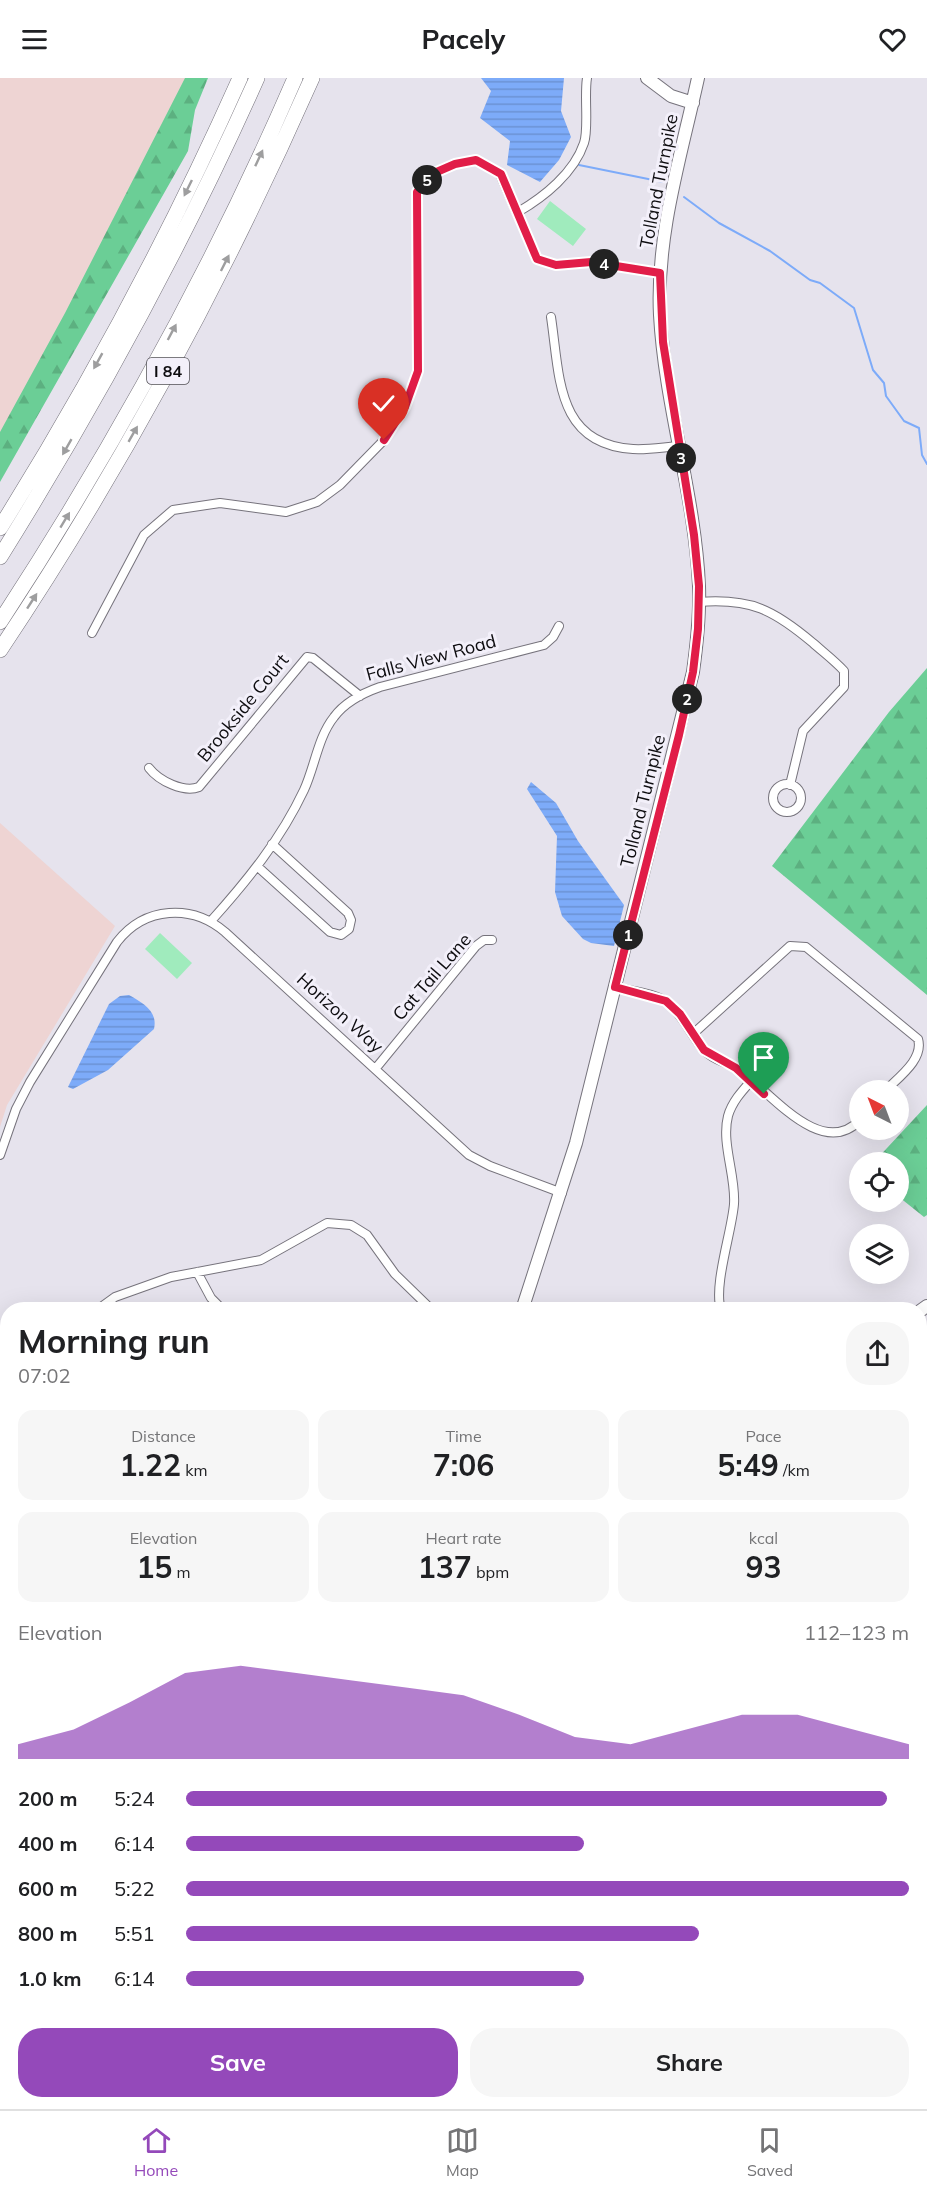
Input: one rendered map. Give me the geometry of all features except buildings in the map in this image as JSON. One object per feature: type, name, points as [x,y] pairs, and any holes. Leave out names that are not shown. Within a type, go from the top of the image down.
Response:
[{"type":"highway","points":[[0,528],[66,418],[130,304],[240,78]]},
{"type":"highway","points":[[0,557],[72,439],[133,329],[195,210],[257,78]]},
{"type":"highway","points":[[0,622],[83,489],[166,342],[232,215],[295,78]]},
{"type":"highway","name":"I 84","points":[[0,650],[77,529],[166,375],[255,202],[312,78]]},
{"type":"street","points":[[518,212],[540,200],[567,171],[584,142],[584,96],[587,78]]},
{"type":"street","points":[[647,78],[671,96],[693,103]]},
{"type":"street","name":"Tolland Turnpike","points":[[525,1302],[562,1193],[693,672],[699,602],[694,535],[663,342],[660,273],[665,230],[698,78]]},
{"type":"street","points":[[92,633],[144,535],[173,510],[220,502],[286,512],[317,502],[340,485],[384,440],[405,407],[418,371],[417,192],[432,174],[455,164],[476,160],[501,174],[537,259],[556,265],[591,262],[660,273]]},
{"type":"street","points":[[551,317],[564,402],[579,426],[600,443],[620,447],[634,449],[679,446]]},
{"type":"street","points":[[699,602],[738,602],[766,609],[791,625],[844,671],[844,687],[803,731],[790,785]]},
{"type":"street","name":"Falls View Road","points":[[211,921],[258,867],[304,790],[330,724],[342,709],[360,696],[387,685],[542,646],[551,640],[558,626]]},
{"type":"street","name":"Brookside Court","points":[[149,768],[163,781],[188,788],[199,787],[307,657],[313,658],[360,696]]},
{"type":"street","points":[[258,867],[330,932],[341,935],[348,930],[351,922],[348,913],[272,844]]},
{"type":"street","name":"Horizon Way","points":[[0,1155],[16,1110],[30,1082],[123,935],[151,916],[180,912],[211,921],[472,1157],[562,1193]]},
{"type":"street","name":"Cat Tail Lane","points":[[376,1068],[476,946],[483,941],[492,940]]},
{"type":"street","points":[[694,1033],[790,946],[806,947],[918,1039],[921,1047],[918,1057],[896,1080]]},
{"type":"street","points":[[615,987],[666,1001],[694,1033],[704,1050],[736,1068],[783,1110],[801,1122],[823,1131],[849,1127]]},
{"type":"street","points":[[719,1302],[734,1203],[728,1116],[740,1093],[751,1081]]},
{"type":"street","points":[[109,1302],[145,1285],[261,1260],[327,1223],[351,1225],[367,1235],[394,1274],[424,1302]]},
{"type":"street","points":[[197,1272],[215,1302]]},
{"type":"shaded area","points":[[0,78],[199,78],[0,461]]},
{"type":"shaded area","points":[[0,823],[115,926],[7,1105],[0,1127]]},
{"type":"green space","points":[[185,78],[208,78],[195,110],[188,151],[0,482],[0,432],[65,313]]},
{"type":"green space","points":[[550,201],[586,229],[573,246],[537,219]]},
{"type":"green space","points":[[927,668],[927,995],[772,866],[889,712]]},
{"type":"green space","points":[[160,933],[192,963],[177,979],[145,949]]},
{"type":"green space","points":[[927,1105],[927,1215],[924,1217],[909,1205],[909,1152],[883,1152],[894,1140],[909,1140],[909,1124]]},
{"type":"water","points":[[481,78],[564,78],[561,111],[571,137],[559,160],[540,182],[507,165],[510,141],[480,118],[491,91]]},
{"type":"water","points":[[531,782],[556,803],[578,841],[624,905],[614,946],[591,943],[583,939],[562,916],[555,892],[557,836],[527,789]]},
{"type":"water","points":[[129,995],[152,1012],[154,1029],[108,1070],[73,1089],[68,1087],[109,1004],[120,996]]},
{"type":"waterway","points":[[579,165],[663,182]]},
{"type":"waterway","points":[[684,197],[719,223],[770,251],[854,308],[873,370],[884,383],[886,396],[904,421],[919,428],[922,455],[927,464]]},
{"type":"route","points":[[384,440],[405,407],[418,371],[417,192],[432,174],[455,164],[476,160],[501,174],[537,259],[556,265],[591,262],[660,273],[660,315],[663,342],[694,535],[699,586],[698,629],[693,672],[679,735],[615,987],[666,1001],[680,1014],[704,1050],[717,1060],[736,1068],[764,1094]]}]
